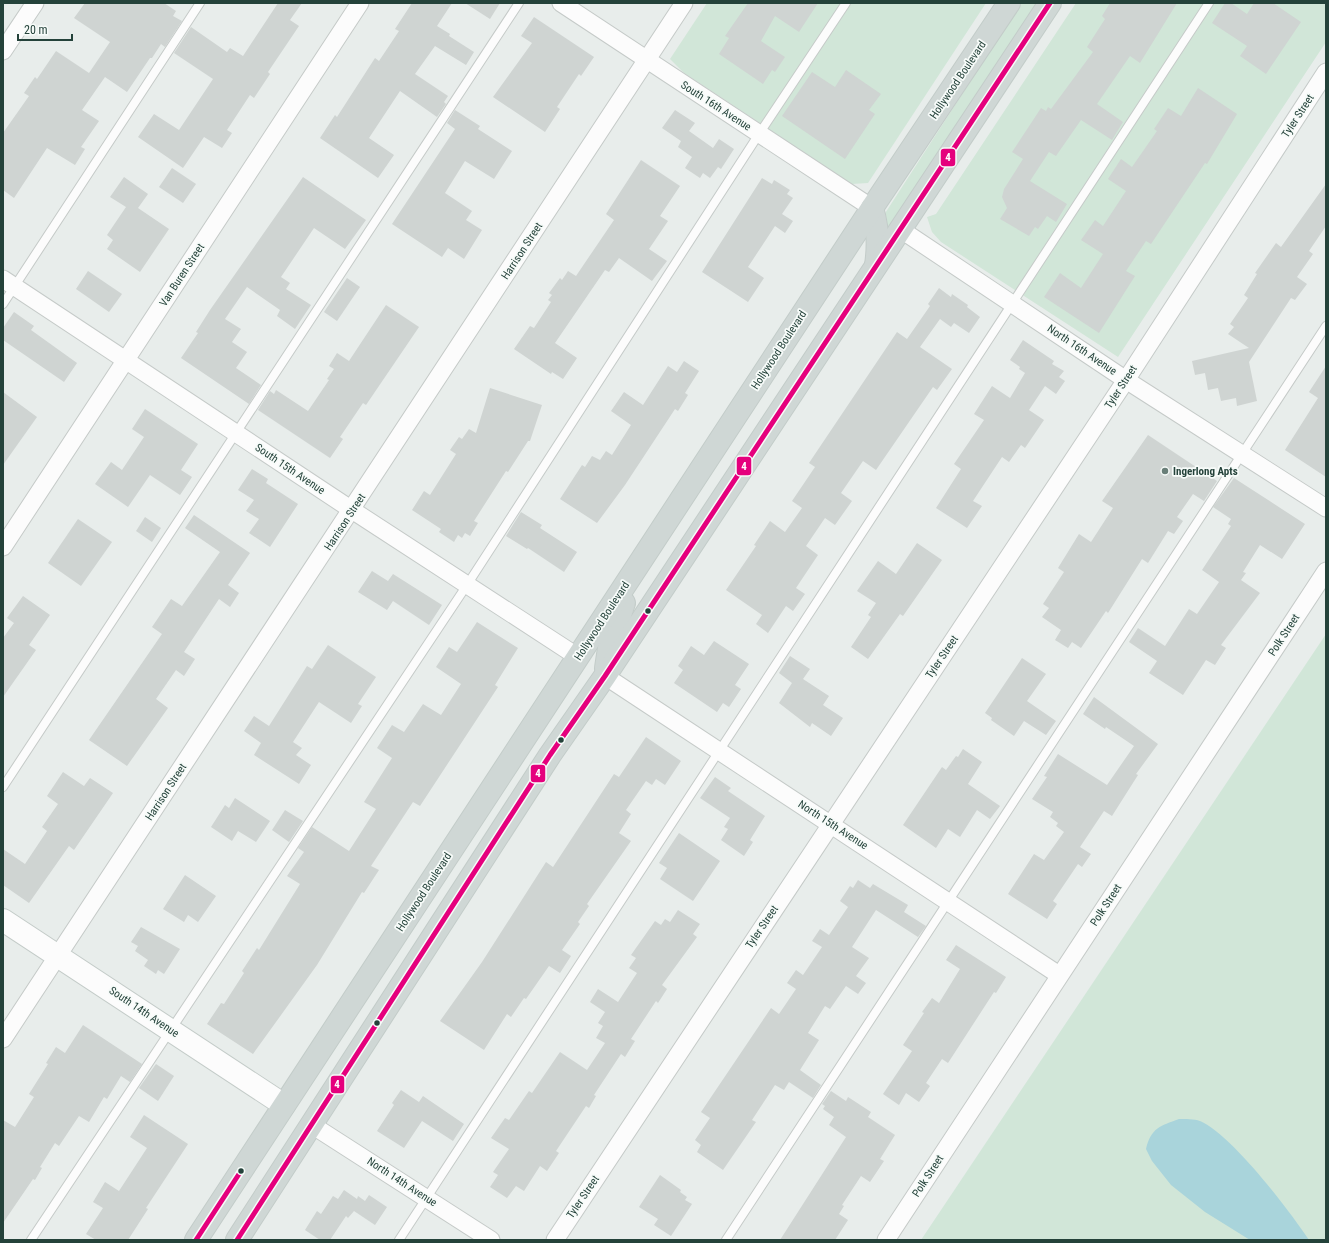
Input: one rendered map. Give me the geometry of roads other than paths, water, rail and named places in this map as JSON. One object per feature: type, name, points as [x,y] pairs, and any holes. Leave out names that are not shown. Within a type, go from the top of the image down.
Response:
[{"type":"main road","name":"Hollywood Boulevard","points":[[196,1240],[872,208],[1009,3]]},
{"type":"main road","points":[[237,1240],[550,755],[605,676],[1050,3]]},
{"type":"main road","points":[[872,208],[877,225],[879,244],[875,268]]},
{"type":"main road","points":[[605,676],[608,648],[636,570]]},
{"type":"main road","points":[[550,755],[575,688],[578,657]]},
{"type":"street","points":[[3,51],[35,3]]},
{"type":"street","name":"Van Buren Street","points":[[3,547],[360,3]]},
{"type":"street","name":"South 16th Avenue","points":[[561,3],[872,208]]},
{"type":"street","name":"Harrison Street","points":[[3,1039],[684,3]]},
{"type":"street","name":"Tyler Street","points":[[555,1240],[1126,380],[1326,72]]},
{"type":"street","name":"North 16th Avenue","points":[[900,229],[1126,380],[1326,508]]},
{"type":"street","name":"South 15th Avenue","points":[[9,282],[352,510],[578,657]]},
{"type":"street","name":"Polk Street","points":[[886,1240],[1326,571]]},
{"type":"street","name":"North 15th Avenue","points":[[605,676],[831,823],[1059,975]]},
{"type":"street","name":"South 14th Avenue","points":[[3,920],[284,1105]]},
{"type":"street","name":"North 14th Avenue","points":[[312,1125],[491,1240]]},
{"type":"lane","points":[[3,304],[9,282],[200,3]]},
{"type":"lane","points":[[3,787],[519,3]]},
{"type":"lane","points":[[31,1240],[467,584],[759,134],[846,3]]},
{"type":"lane","points":[[399,1240],[1209,3]]},
{"type":"lane","points":[[726,1240],[1326,326]]},
{"type":"water","points":[[1179,1119],[1192,1119],[1200,1121],[1213,1129],[1227,1141],[1259,1174],[1309,1240],[1250,1240],[1205,1212],[1171,1185],[1152,1161],[1146,1149],[1151,1136],[1157,1129]]},
{"type":"place","name":"Ingerlong Apts","points":[[1165,471]]}]
